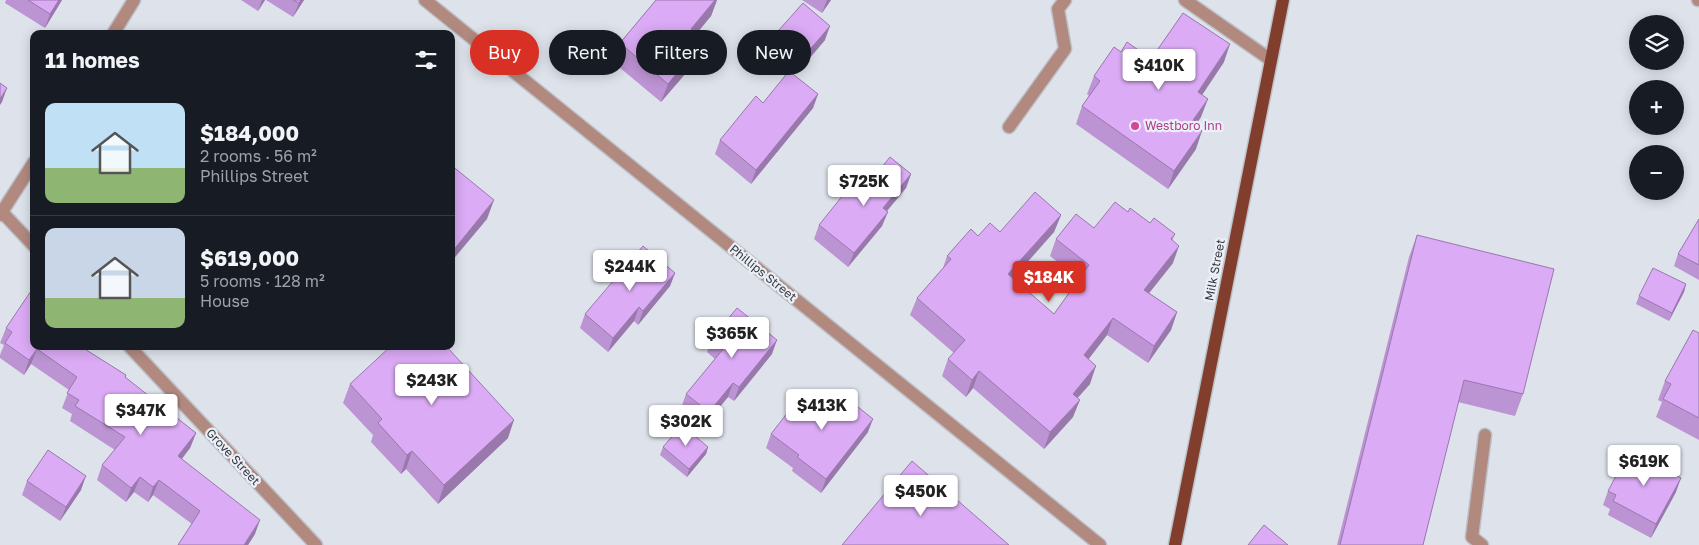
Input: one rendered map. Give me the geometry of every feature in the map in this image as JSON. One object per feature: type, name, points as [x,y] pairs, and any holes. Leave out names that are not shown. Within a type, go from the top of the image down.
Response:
[{"type":"main road","name":"Milk Street","points":[[1175,545],[1283,0]]},
{"type":"street","points":[[115,30],[134,0]]},
{"type":"street","name":"Phillips Street","points":[[426,0],[1100,545]]},
{"type":"street","points":[[1008,127],[1065,49],[1058,9],[1065,0]]},
{"type":"street","points":[[1185,0],[1271,60]]},
{"type":"street","points":[[30,168],[1,214],[30,242]]},
{"type":"street","name":"Grove Street","points":[[133,350],[314,544]]},
{"type":"street","points":[[1473,542],[1485,435]]},
{"type":"building","points":[[28,0],[59,0],[50,14]]},
{"type":"building","points":[[656,0],[715,0],[691,29],[692,30],[636,30],[636,57],[626,48],[626,36]]},
{"type":"building","points":[[803,3],[830,26],[811,48],[811,30],[779,30]]},
{"type":"building","points":[[1183,13],[1230,44],[1198,92],[1208,99],[1191,123],[1202,131],[1174,171],[1082,106],[1100,81],[1094,76],[1114,47],[1121,52],[1127,42],[1151,59]]},
{"type":"building","points":[[657,75],[675,75],[668,84]]},
{"type":"building","points":[[786,75],[794,75],[818,94],[756,170],[720,140],[756,96],[763,103]]},
{"type":"building","points":[[0,83],[7,88],[0,99]]},
{"type":"building","points":[[890,157],[911,174],[883,208],[888,212],[854,253],[819,225],[852,184],[862,192]]},
{"type":"building","points":[[455,168],[494,200],[455,248]]},
{"type":"building","points":[[1035,192],[1061,215],[1008,274],[1054,314],[1089,265],[1056,239],[1076,214],[1094,228],[1115,202],[1128,212],[1130,208],[1150,223],[1154,218],[1175,234],[1171,239],[1179,246],[1144,290],[1177,312],[1154,346],[1113,318],[1084,355],[1096,366],[1073,394],[1080,400],[1050,432],[979,371],[972,380],[948,359],[965,340],[917,298],[951,259],[947,256],[971,229],[978,236],[990,223],[1000,232]]},
{"type":"building","points":[[1699,219],[1699,265],[1678,254]]},
{"type":"building","points":[[1417,235],[1554,269],[1523,394],[1464,380],[1423,545],[1340,545]]},
{"type":"building","points":[[643,246],[675,273],[643,311],[639,307],[613,338],[585,314]]},
{"type":"building","points":[[1653,268],[1686,284],[1672,313],[1639,296]]},
{"type":"building","points":[[30,292],[30,350],[36,350],[29,360],[5,343],[12,332],[6,328]]},
{"type":"building","points":[[737,308],[777,340],[739,387],[733,383],[709,412],[686,394],[724,348],[712,338]]},
{"type":"building","points":[[1693,330],[1699,333],[1699,418],[1663,399],[1671,384],[1665,381]]},
{"type":"building","points":[[38,350],[86,350],[126,375],[125,377],[196,433],[178,456],[260,520],[244,545],[178,545],[200,511],[159,480],[153,487],[140,477],[131,488],[102,465],[125,437],[75,406],[79,400],[67,393],[77,377]]},
{"type":"building","points":[[387,350],[450,350],[514,420],[444,485],[412,451],[407,455],[378,423],[382,419],[350,384]]},
{"type":"building","points":[[805,390],[831,411],[843,395],[873,419],[826,479],[771,434]]},
{"type":"building","points":[[682,425],[708,447],[689,469],[663,447]]},
{"type":"building","points":[[48,450],[86,476],[66,507],[27,481]]},
{"type":"building","points":[[1630,450],[1681,478],[1656,524],[1613,501],[1616,495],[1608,491]]},
{"type":"building","points":[[912,461],[1009,545],[842,545]]},
{"type":"building","points":[[1264,525],[1288,545],[1248,545]]},
{"type":"place","name":"Westboro Inn","points":[[1135,126]]}]
